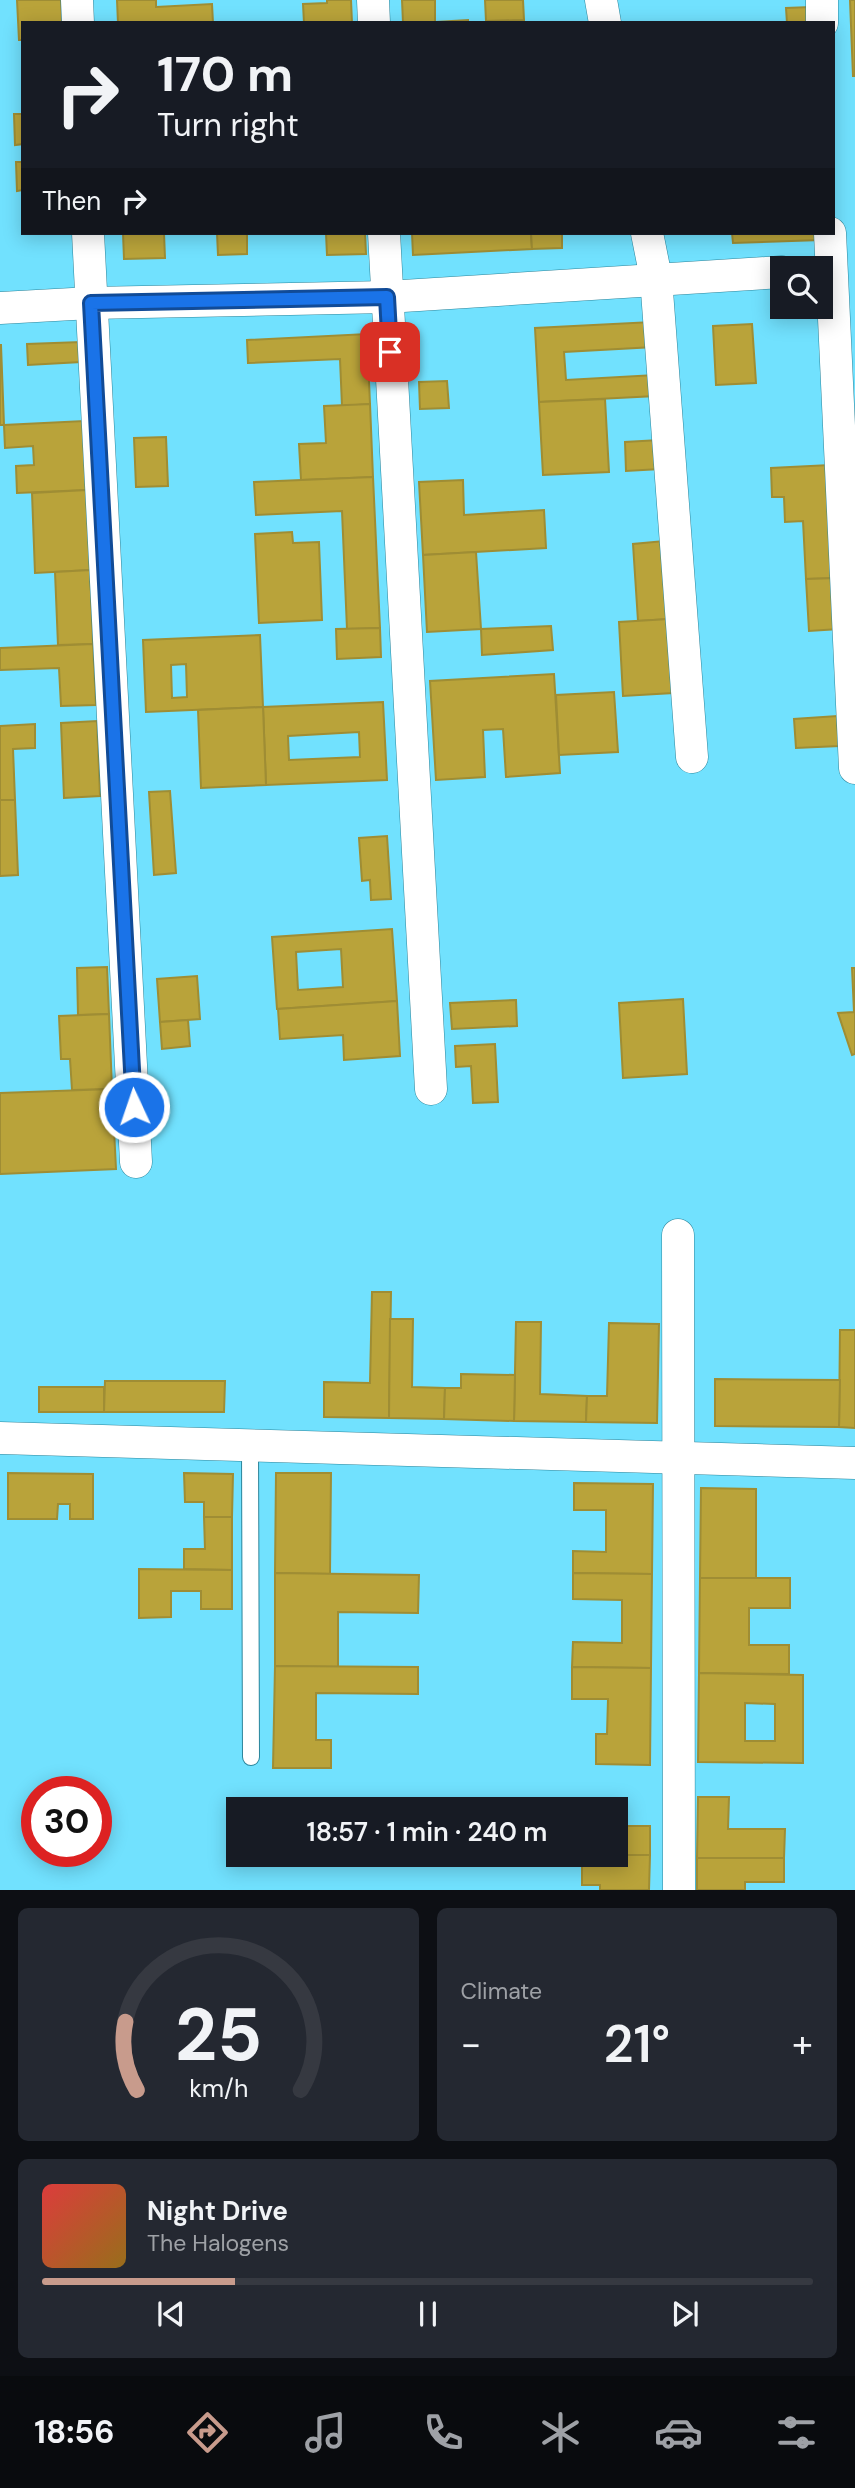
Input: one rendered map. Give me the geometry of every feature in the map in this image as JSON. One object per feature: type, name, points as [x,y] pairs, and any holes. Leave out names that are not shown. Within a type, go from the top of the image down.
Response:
[{"type":"street","points":[[77,0],[78,21]]},
{"type":"street","points":[[373,0],[374,21]]},
{"type":"street","points":[[601,0],[605,21]]},
{"type":"street","points":[[822,0],[822,21]]},
{"type":"street","points":[[88,235],[136,1162]]},
{"type":"street","points":[[384,235],[431,1089]]},
{"type":"street","points":[[647,235],[656,278],[692,757]]},
{"type":"street","points":[[830,235],[836,269],[855,768]]},
{"type":"street","points":[[0,308],[91,303],[387,297],[770,273]]},
{"type":"street","points":[[678,1235],[678,1889]]},
{"type":"street","points":[[0,1438],[855,1463]]},
{"type":"lane","points":[[250,1446],[251,1757]]},
{"type":"building","points":[[17,0],[61,0],[62,21],[21,21],[19,40]]},
{"type":"building","points":[[117,0],[156,0],[156,7],[212,4],[213,21],[118,21]]},
{"type":"building","points":[[327,0],[351,0],[352,21],[304,21],[303,4],[327,3]]},
{"type":"building","points":[[402,0],[435,0],[435,21],[403,21]]},
{"type":"building","points":[[485,0],[523,0],[524,20],[486,21]]},
{"type":"building","points":[[850,0],[855,0],[855,76],[853,76]]},
{"type":"building","points":[[811,7],[812,21],[787,21],[786,8]]},
{"type":"building","points":[[14,114],[21,114],[21,144],[15,145]]},
{"type":"building","points":[[16,162],[21,162],[21,190],[17,191]]},
{"type":"building","points":[[123,235],[164,235],[165,258],[124,259]]},
{"type":"building","points":[[217,235],[247,235],[247,254],[218,255]]},
{"type":"building","points":[[326,235],[365,235],[366,254],[327,255]]},
{"type":"building","points":[[412,235],[531,235],[532,249],[413,255]]},
{"type":"building","points":[[531,235],[562,235],[562,248],[532,249]]},
{"type":"building","points":[[732,235],[820,235],[820,240],[733,243]]},
{"type":"building","points":[[652,322],[654,347],[564,352],[566,380],[655,375],[656,396],[539,402],[535,328]]},
{"type":"building","points":[[752,324],[756,383],[716,385],[713,326]]},
{"type":"building","points":[[367,334],[370,404],[342,406],[340,359],[248,363],[247,340]]},
{"type":"building","points":[[81,342],[81,362],[28,365],[27,344]]},
{"type":"building","points":[[1,345],[4,425],[0,425]]},
{"type":"building","points":[[447,381],[449,408],[420,409],[419,382]]},
{"type":"building","points":[[605,399],[609,472],[543,475],[539,402]]},
{"type":"building","points":[[370,404],[373,477],[301,480],[299,444],[326,443],[324,406]]},
{"type":"building","points":[[84,421],[87,490],[17,493],[16,466],[34,465],[33,446],[5,448],[4,425]]},
{"type":"building","points":[[166,437],[168,486],[136,487],[134,438]]},
{"type":"building","points":[[659,440],[660,469],[626,471],[625,442]]},
{"type":"building","points":[[830,465],[837,578],[806,579],[803,521],[785,522],[784,497],[772,497],[771,468]]},
{"type":"building","points":[[373,477],[380,628],[347,629],[342,511],[256,515],[254,482]]},
{"type":"building","points":[[463,480],[464,515],[544,510],[546,548],[423,555],[419,482]]},
{"type":"building","points":[[87,490],[90,570],[35,573],[32,493]]},
{"type":"building","points":[[292,532],[293,543],[319,542],[322,620],[259,623],[255,534]]},
{"type":"building","points":[[664,541],[669,619],[638,621],[633,544]]},
{"type":"building","points":[[476,552],[481,629],[427,632],[423,555]]},
{"type":"building","points":[[90,570],[93,644],[58,645],[55,572]]},
{"type":"building","points":[[837,578],[839,629],[809,631],[806,579]]},
{"type":"building","points":[[669,619],[673,693],[623,696],[619,622]]},
{"type":"building","points":[[551,626],[553,650],[482,655],[481,629]]},
{"type":"building","points":[[380,628],[381,657],[337,659],[336,629]]},
{"type":"building","points":[[260,635],[263,707],[146,712],[143,640]],"holes":[[[186,664],[187,697],[172,698],[171,665]]]},
{"type":"building","points":[[93,644],[96,705],[61,706],[59,668],[0,670],[0,648]]},
{"type":"building","points":[[554,674],[560,773],[506,777],[503,729],[483,730],[485,777],[436,780],[430,681]]},
{"type":"building","points":[[614,692],[618,752],[559,755],[556,695]]},
{"type":"building","points":[[383,702],[387,780],[266,785],[263,707]],"holes":[[[359,732],[360,757],[289,760],[288,736]]]},
{"type":"building","points":[[263,707],[266,785],[201,788],[198,710]]},
{"type":"building","points":[[837,716],[839,746],[796,748],[794,719]]},
{"type":"building","points":[[97,721],[100,796],[64,798],[61,723]]},
{"type":"building","points":[[35,724],[35,748],[13,749],[15,800],[0,800],[0,726]]},
{"type":"building","points":[[170,791],[176,873],[154,875],[149,792]]},
{"type":"building","points":[[0,800],[15,800],[18,875],[0,876]]},
{"type":"building","points":[[387,836],[391,899],[371,900],[370,880],[362,881],[359,838]]},
{"type":"building","points":[[392,929],[397,1001],[277,1009],[272,937]],"holes":[[[341,949],[343,987],[298,990],[296,952]]]},
{"type":"building","points":[[107,967],[109,1014],[78,1015],[77,968]]},
{"type":"building","points":[[852,968],[855,968],[855,1054],[852,1055],[838,1013],[854,1012]]},
{"type":"building","points":[[197,976],[200,1019],[160,1022],[157,979]]},
{"type":"building","points":[[683,999],[687,1074],[623,1078],[619,1003]]},
{"type":"building","points":[[516,1000],[517,1026],[452,1029],[450,1003]]},
{"type":"building","points":[[397,1001],[400,1056],[344,1060],[343,1035],[280,1039],[278,1009]]},
{"type":"building","points":[[109,1014],[112,1089],[72,1090],[70,1059],[61,1059],[59,1016]]},
{"type":"building","points":[[188,1020],[190,1046],[162,1049],[160,1022]]},
{"type":"building","points":[[495,1044],[498,1102],[473,1103],[471,1066],[456,1067],[455,1046]]},
{"type":"building","points":[[112,1089],[116,1169],[0,1174],[0,1093]]},
{"type":"building","points":[[372,1292],[391,1292],[389,1418],[324,1417],[324,1382],[370,1383]]},
{"type":"building","points":[[390,1319],[413,1319],[412,1387],[445,1388],[444,1419],[389,1418]]},
{"type":"building","points":[[516,1322],[541,1322],[540,1394],[587,1396],[586,1422],[514,1421]]},
{"type":"building","points":[[609,1323],[659,1324],[657,1423],[586,1422],[587,1396],[607,1396]]},
{"type":"building","points":[[840,1330],[855,1330],[855,1428],[839,1427]]},
{"type":"building","points":[[461,1374],[515,1375],[514,1421],[444,1419],[445,1388],[461,1388]]},
{"type":"building","points":[[715,1379],[840,1380],[839,1427],[715,1426]]},
{"type":"building","points":[[105,1381],[225,1381],[224,1412],[104,1412]]},
{"type":"building","points":[[39,1387],[104,1387],[104,1412],[39,1412]]},
{"type":"building","points":[[8,1473],[93,1474],[93,1519],[70,1519],[70,1504],[58,1504],[57,1519],[8,1519]]},
{"type":"building","points":[[184,1473],[233,1474],[232,1517],[204,1517],[204,1502],[185,1502]]},
{"type":"building","points":[[276,1473],[331,1473],[330,1574],[275,1573]]},
{"type":"building","points":[[574,1483],[653,1484],[652,1574],[573,1573],[573,1551],[606,1552],[606,1510],[574,1510]]},
{"type":"building","points":[[701,1488],[756,1489],[756,1578],[700,1578]]},
{"type":"building","points":[[204,1517],[232,1517],[232,1570],[184,1569],[184,1549],[205,1549]]},
{"type":"building","points":[[139,1569],[232,1570],[232,1609],[201,1609],[201,1591],[171,1591],[171,1617],[139,1618]]},
{"type":"building","points":[[275,1573],[419,1575],[418,1613],[338,1612],[338,1667],[275,1666]]},
{"type":"building","points":[[573,1573],[652,1574],[651,1668],[572,1667],[573,1642],[622,1643],[622,1600],[573,1599]]},
{"type":"building","points":[[700,1578],[790,1578],[790,1608],[749,1608],[749,1645],[789,1645],[789,1674],[699,1673]]},
{"type":"building","points":[[275,1666],[418,1667],[418,1694],[316,1693],[316,1740],[331,1740],[331,1768],[273,1768]]},
{"type":"building","points":[[572,1667],[651,1668],[650,1765],[596,1764],[596,1734],[607,1734],[608,1699],[572,1699]]},
{"type":"building","points":[[699,1673],[803,1675],[803,1763],[698,1762]],"holes":[[[745,1703],[775,1704],[775,1741],[745,1741]]]},
{"type":"building","points":[[698,1797],[729,1797],[728,1829],[785,1829],[784,1858],[697,1858]]},
{"type":"building","points":[[628,1826],[650,1826],[650,1855],[628,1855]]},
{"type":"building","points":[[628,1855],[650,1855],[649,1890],[600,1890],[600,1885],[582,1885],[582,1867],[628,1867]]},
{"type":"building","points":[[697,1858],[784,1858],[784,1882],[745,1882],[745,1890],[697,1890]]},
{"type":"route","points":[[134,1107],[91,303],[387,297],[390,352]]}]
